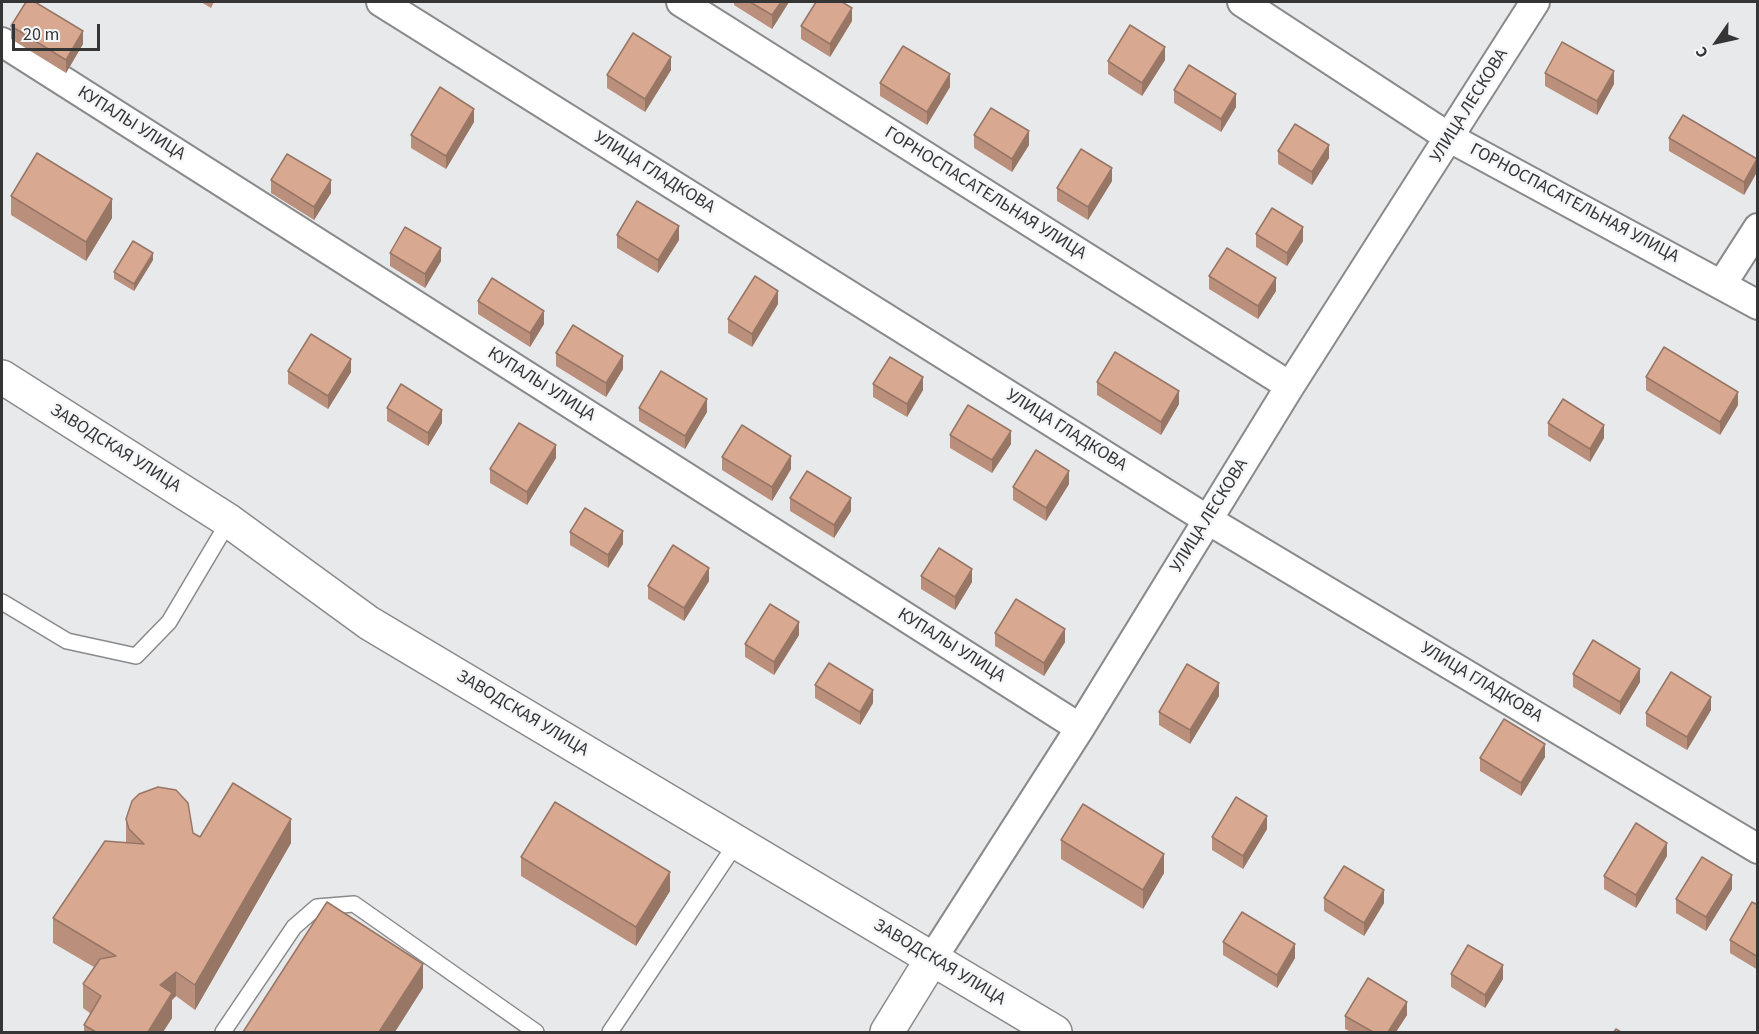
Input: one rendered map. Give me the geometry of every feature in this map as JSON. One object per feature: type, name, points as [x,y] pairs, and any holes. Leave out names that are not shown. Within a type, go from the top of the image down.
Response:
[{"type":"street","name":"УЛИЦА ГЛАДКОВА","points":[[381,2],[1208,520],[1758,849]]},
{"type":"street","name":"ГОРНОСПАСАТЕЛЬНАЯ УЛИЦА","points":[[681,2],[1290,386]]},
{"type":"street","name":"ГОРНОСПАСАТЕЛЬНАЯ УЛИЦА","points":[[1242,2],[1450,138],[1758,305]]},
{"type":"street","name":"УЛИЦА ЛЕСКОВА","points":[[888,1032],[932,958],[1080,728],[1290,386],[1535,2]]},
{"type":"street","name":"КУПАЛЫ УЛИЦА","points":[[2,42],[1080,728]]},
{"type":"street","points":[[1722,284],[1758,228]]},
{"type":"street","name":"ЗАВОДСКАЯ УЛИЦА","points":[[2,377],[229,521],[369,623],[1055,1032]]},
{"type":"lane","points":[[2,602],[67,641],[136,656],[169,622],[229,521]]},
{"type":"lane","points":[[610,1032],[736,842]]},
{"type":"lane","points":[[223,1032],[294,927],[317,907],[354,904],[536,1032]]},
{"type":"building","points":[[26,2],[35,2],[83,31],[66,60],[11,26]]},
{"type":"building","points":[[750,2],[781,2],[772,15]]},
{"type":"building","points":[[816,2],[842,2],[852,8],[830,44],[801,26]]},
{"type":"building","points":[[1130,25],[1165,47],[1142,83],[1108,61]]},
{"type":"building","points":[[633,33],[671,57],[645,99],[607,75]]},
{"type":"building","points":[[1562,42],[1614,71],[1597,101],[1545,73]]},
{"type":"building","points":[[903,46],[950,74],[927,112],[880,83]]},
{"type":"building","points":[[1189,65],[1236,94],[1221,119],[1174,90]]},
{"type":"building","points":[[440,87],[474,109],[446,156],[411,135]]},
{"type":"building","points":[[991,108],[1029,131],[1012,159],[974,135]]},
{"type":"building","points":[[1683,115],[1757,159],[1744,182],[1669,138]]},
{"type":"building","points":[[1295,124],[1329,145],[1312,172],[1278,151]]},
{"type":"building","points":[[1081,149],[1112,168],[1088,207],[1057,188]]},
{"type":"building","points":[[37,153],[112,199],[86,242],[11,196]]},
{"type":"building","points":[[287,154],[331,180],[314,207],[271,180]]},
{"type":"building","points":[[637,201],[679,226],[658,260],[617,235]]},
{"type":"building","points":[[1272,208],[1303,227],[1287,253],[1256,234]]},
{"type":"building","points":[[405,227],[441,248],[425,274],[390,253]]},
{"type":"building","points":[[133,241],[153,253],[134,284],[114,272]]},
{"type":"building","points":[[1227,248],[1276,278],[1258,306],[1209,276]]},
{"type":"building","points":[[755,276],[778,291],[752,334],[728,319]]},
{"type":"building","points":[[492,278],[544,311],[530,333],[478,301]]},
{"type":"building","points":[[573,325],[623,356],[606,383],[556,353]]},
{"type":"building","points":[[311,334],[351,359],[328,396],[288,371]]},
{"type":"building","points":[[1664,347],[1738,392],[1720,422],[1646,377]]},
{"type":"building","points":[[1115,352],[1179,391],[1161,422],[1097,382]]},
{"type":"building","points":[[890,357],[923,377],[907,404],[873,384]]},
{"type":"building","points":[[661,371],[707,399],[685,436],[639,408]]},
{"type":"building","points":[[401,384],[442,410],[428,433],[387,408]]},
{"type":"building","points":[[1563,399],[1604,425],[1590,449],[1548,423]]},
{"type":"building","points":[[968,405],[1011,431],[992,460],[950,435]]},
{"type":"building","points":[[519,423],[556,445],[527,492],[490,469]]},
{"type":"building","points":[[742,425],[791,456],[772,487],[722,457]]},
{"type":"building","points":[[1036,450],[1069,471],[1046,508],[1013,487]]},
{"type":"building","points":[[807,471],[851,498],[834,525],[790,498]]},
{"type":"building","points":[[585,508],[623,531],[608,555],[570,532]]},
{"type":"building","points":[[673,545],[709,568],[684,608],[648,586]]},
{"type":"building","points":[[939,548],[972,569],[955,597],[921,576]]},
{"type":"building","points":[[1016,599],[1065,629],[1044,663],[995,633]]},
{"type":"building","points":[[770,604],[799,622],[774,662],[745,644]]},
{"type":"building","points":[[1593,640],[1640,669],[1620,702],[1573,674]]},
{"type":"building","points":[[829,663],[873,690],[860,712],[815,685]]},
{"type":"building","points":[[1187,664],[1219,683],[1190,730],[1159,712]]},
{"type":"building","points":[[1671,672],[1711,697],[1687,737],[1646,713]]},
{"type":"building","points":[[1504,719],[1545,744],[1521,783],[1480,758]]},
{"type":"building","points":[[233,783],[291,819],[195,985],[176,972],[160,985],[172,993],[148,1032],[96,1032],[84,1025],[101,996],[83,984],[100,959],[116,956],[53,918],[105,841],[144,844],[129,829],[126,819],[132,801],[139,794],[158,787],[176,790],[188,803],[193,833],[200,837]]},
{"type":"building","points":[[1236,797],[1267,816],[1243,856],[1212,837]]},
{"type":"building","points":[[555,802],[670,872],[636,927],[521,857]]},
{"type":"building","points":[[1083,804],[1164,854],[1143,890],[1061,840]]},
{"type":"building","points":[[1636,823],[1667,843],[1636,895],[1604,876]]},
{"type":"building","points":[[1702,857],[1732,875],[1706,917],[1676,899]]},
{"type":"building","points":[[1344,866],[1384,890],[1364,923],[1324,898]]},
{"type":"building","points":[[327,902],[423,964],[379,1032],[243,1032]]},
{"type":"building","points":[[1752,902],[1758,905],[1758,957],[1730,940]]},
{"type":"building","points":[[1242,912],[1295,944],[1277,975],[1223,942]]},
{"type":"building","points":[[1468,945],[1503,965],[1485,995],[1451,974]]},
{"type":"building","points":[[1368,978],[1407,1002],[1388,1032],[1373,1032],[1345,1016]]}]
